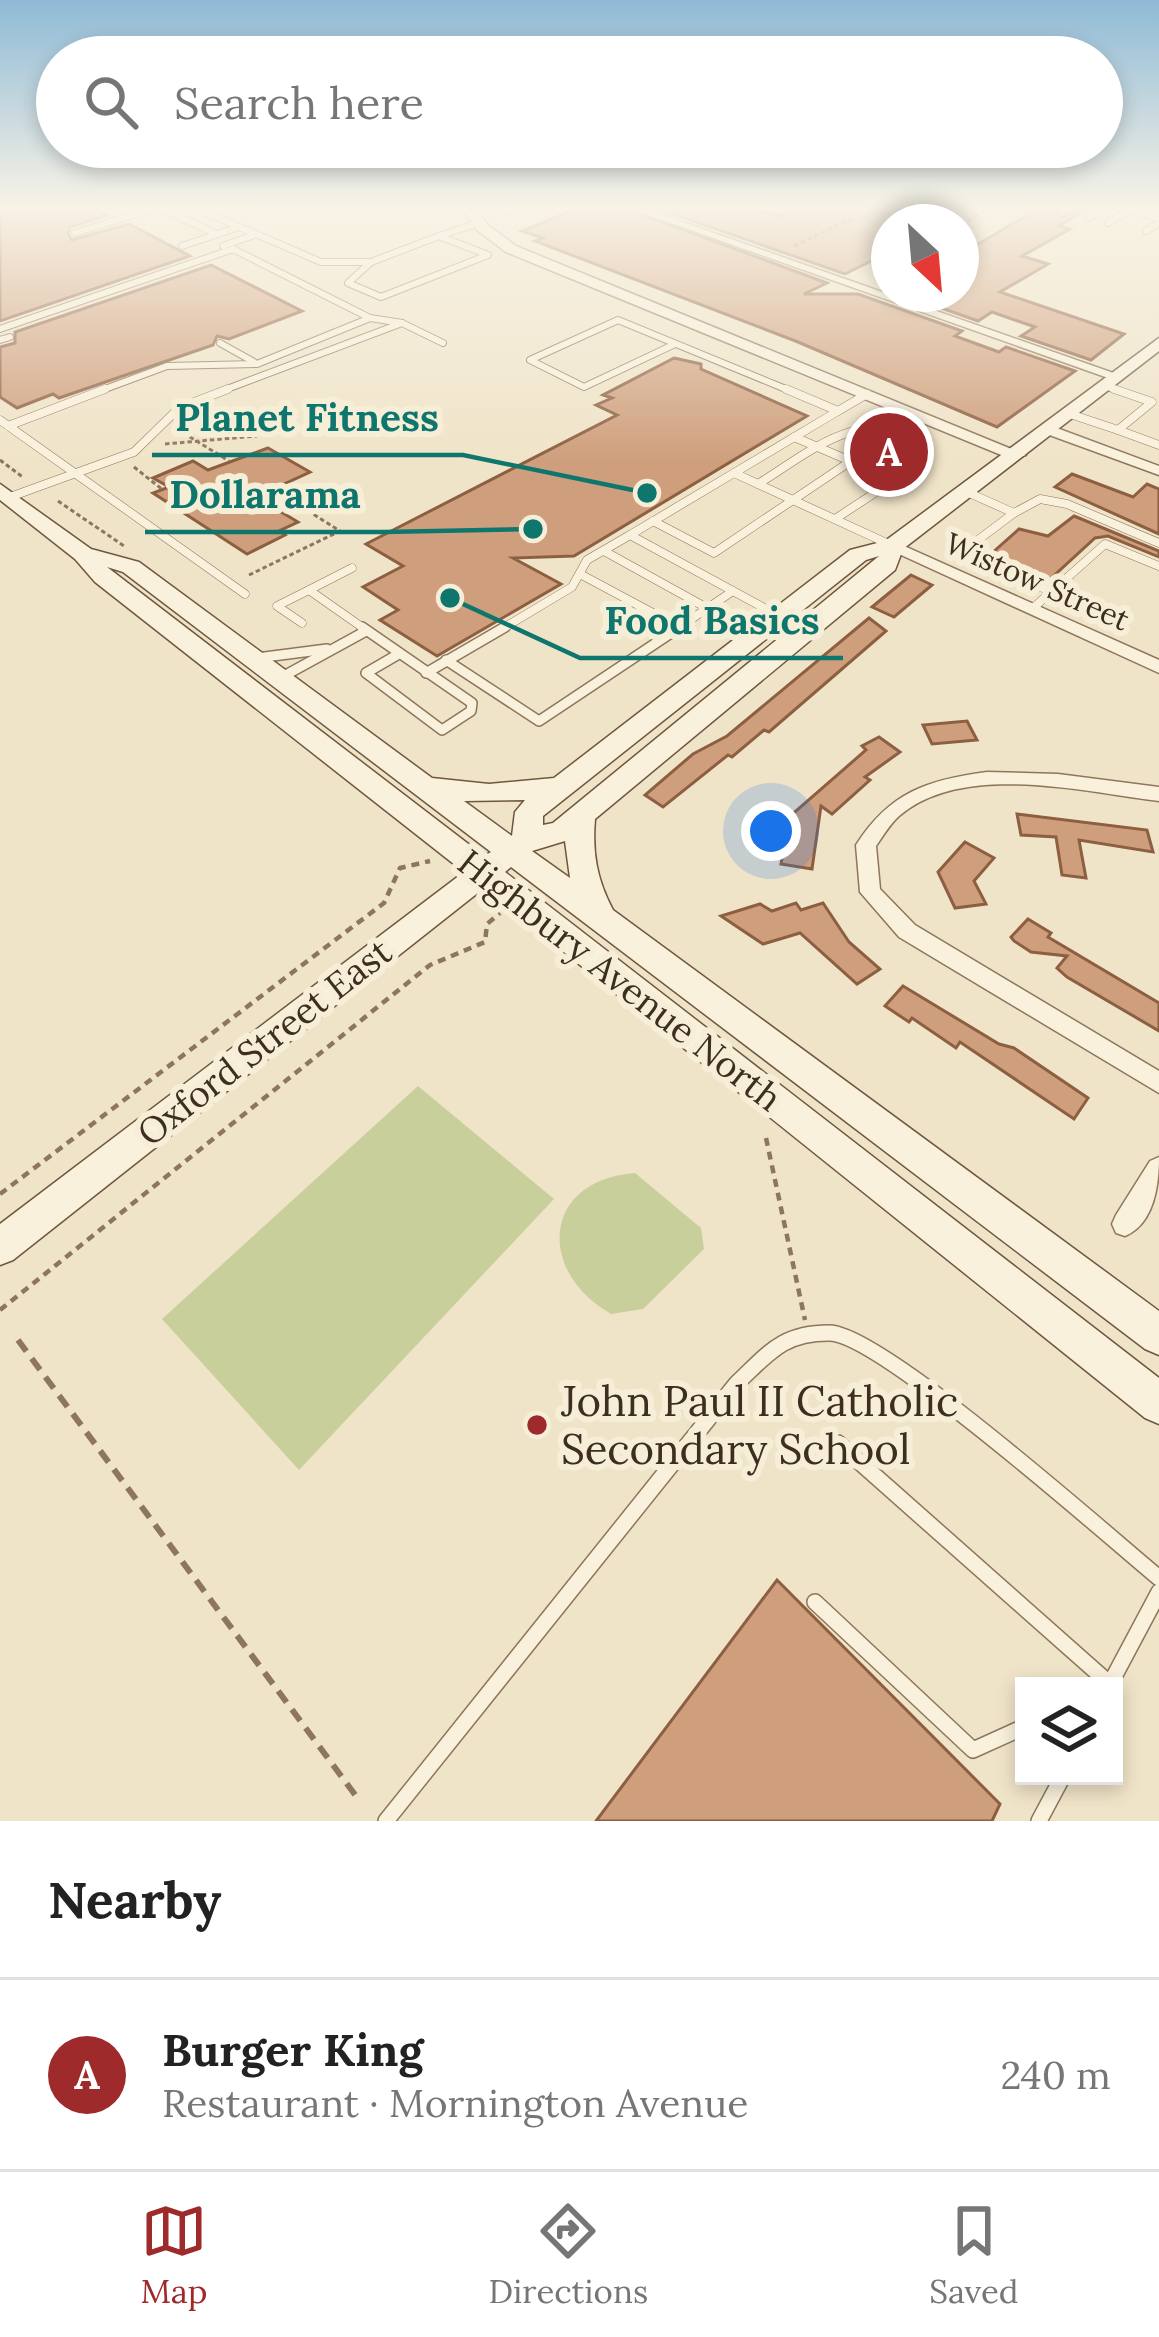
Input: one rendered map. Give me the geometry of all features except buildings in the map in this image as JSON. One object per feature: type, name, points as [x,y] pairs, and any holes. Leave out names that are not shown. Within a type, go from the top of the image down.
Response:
[{"type":"main road","name":"Oxford Street East","points":[[521,844],[529,812],[858,555],[892,546],[1159,343]]},
{"type":"main road","name":"Highbury Avenue North","points":[[5,493],[436,860],[483,873],[518,898],[1159,1404]]},
{"type":"main road","name":"Oxford Street East","points":[[0,1247],[521,844],[561,832],[887,566],[892,546]]},
{"type":"main road","name":"Highbury Avenue North","points":[[82,554],[131,567],[422,785],[521,844],[601,916],[1159,1335]]},
{"type":"main road","points":[[422,785],[489,794],[561,788]]},
{"type":"main road","points":[[582,815],[578,858],[586,891],[601,916]]},
{"type":"street","points":[[614,291],[1017,455]]},
{"type":"street","points":[[862,291],[1110,381]]},
{"type":"street","points":[[1049,430],[1159,471]]},
{"type":"street","name":"Wistow Street","points":[[892,546],[1159,667]]},
{"type":"street","points":[[1159,794],[981,776],[940,784],[894,810],[866,845],[870,892],[907,931],[1159,1083]]},
{"type":"street","points":[[1125,1224],[1159,1169]]},
{"type":"lane","points":[[0,327],[99,291]]},
{"type":"lane","points":[[0,327],[108,291]]},
{"type":"lane","points":[[316,291],[370,318],[402,322],[443,343]]},
{"type":"lane","points":[[367,291],[381,297],[396,291]]},
{"type":"lane","points":[[4,423],[167,366],[257,364],[370,318]]},
{"type":"lane","points":[[675,344],[584,387],[530,361],[618,320],[838,411]]},
{"type":"lane","points":[[5,493],[78,475],[134,452],[179,408],[402,322]]},
{"type":"lane","points":[[0,340],[10,337]]},
{"type":"lane","points":[[220,343],[257,364]]},
{"type":"lane","points":[[102,391],[102,383],[110,380]]},
{"type":"lane","points":[[1110,381],[1152,402],[1118,430]]},
{"type":"lane","points":[[426,673],[572,587],[587,560],[867,394]]},
{"type":"lane","points":[[1070,414],[1159,445]]},
{"type":"lane","points":[[758,484],[876,422],[928,440],[928,458],[836,519]]},
{"type":"lane","points":[[4,423],[245,594]]},
{"type":"lane","points":[[794,437],[895,480]]},
{"type":"lane","points":[[653,521],[714,553],[851,461]]},
{"type":"lane","points":[[734,472],[892,546]]},
{"type":"lane","points":[[967,492],[1014,513]]},
{"type":"lane","points":[[1004,571],[962,552],[1040,499],[1067,504],[1159,543]]},
{"type":"lane","points":[[630,535],[779,616]]},
{"type":"lane","points":[[1032,609],[1105,544],[1159,566]]},
{"type":"lane","points":[[604,550],[707,608]]},
{"type":"lane","points":[[302,623],[277,606],[352,568]]},
{"type":"lane","points":[[580,574],[679,627]]},
{"type":"lane","points":[[1018,577],[1052,592]]},
{"type":"lane","points":[[309,590],[472,703],[471,712],[442,730],[366,673],[397,655]]},
{"type":"lane","points":[[446,660],[539,721],[733,591]]},
{"type":"lane","points":[[278,678],[366,632]]},
{"type":"lane","points":[[254,658],[331,649]]},
{"type":"lane","points":[[386,1821],[737,1382],[786,1337],[807,1331],[835,1332],[893,1360],[1159,1578]]},
{"type":"lane","points":[[838,1442],[1101,1677]]},
{"type":"lane","points":[[1114,1677],[1159,1592]]},
{"type":"lane","points":[[815,1602],[974,1750],[1015,1731]]},
{"type":"lane","points":[[1039,1821],[1058,1785]]},
{"type":"path","points":[[172,426],[229,461]]},
{"type":"path","points":[[152,456],[179,430]]},
{"type":"path","points":[[153,446],[257,436]]},
{"type":"path","points":[[0,460],[33,484]]},
{"type":"path","points":[[126,461],[163,490]]},
{"type":"path","points":[[120,471],[133,466]]},
{"type":"path","points":[[250,576],[340,531],[273,489]]},
{"type":"path","points":[[0,1194],[384,903],[400,868],[436,860]]},
{"type":"path","points":[[0,1310],[430,965],[485,942],[487,924],[518,898]]},
{"type":"path","points":[[766,1138],[807,1331]]},
{"type":"path","points":[[18,1340],[356,1796]]},
{"type":"green space","points":[[418,1086],[554,1199],[299,1470],[162,1319]]},
{"type":"green space","points":[[635,1173],[701,1228],[704,1249],[643,1309],[611,1314],[570,1275],[561,1252],[560,1230],[567,1209],[581,1192],[604,1179]]},
{"type":"place","name":"Burger King","points":[[889,452]]},
{"type":"place","name":"Planet Fitness","points":[[647,493]]},
{"type":"place","name":"Dollarama","points":[[533,529]]},
{"type":"place","name":"Food Basics","points":[[450,598]]},
{"type":"place","name":"John Paul II Catholic Secondary School","points":[[537,1425]]}]
